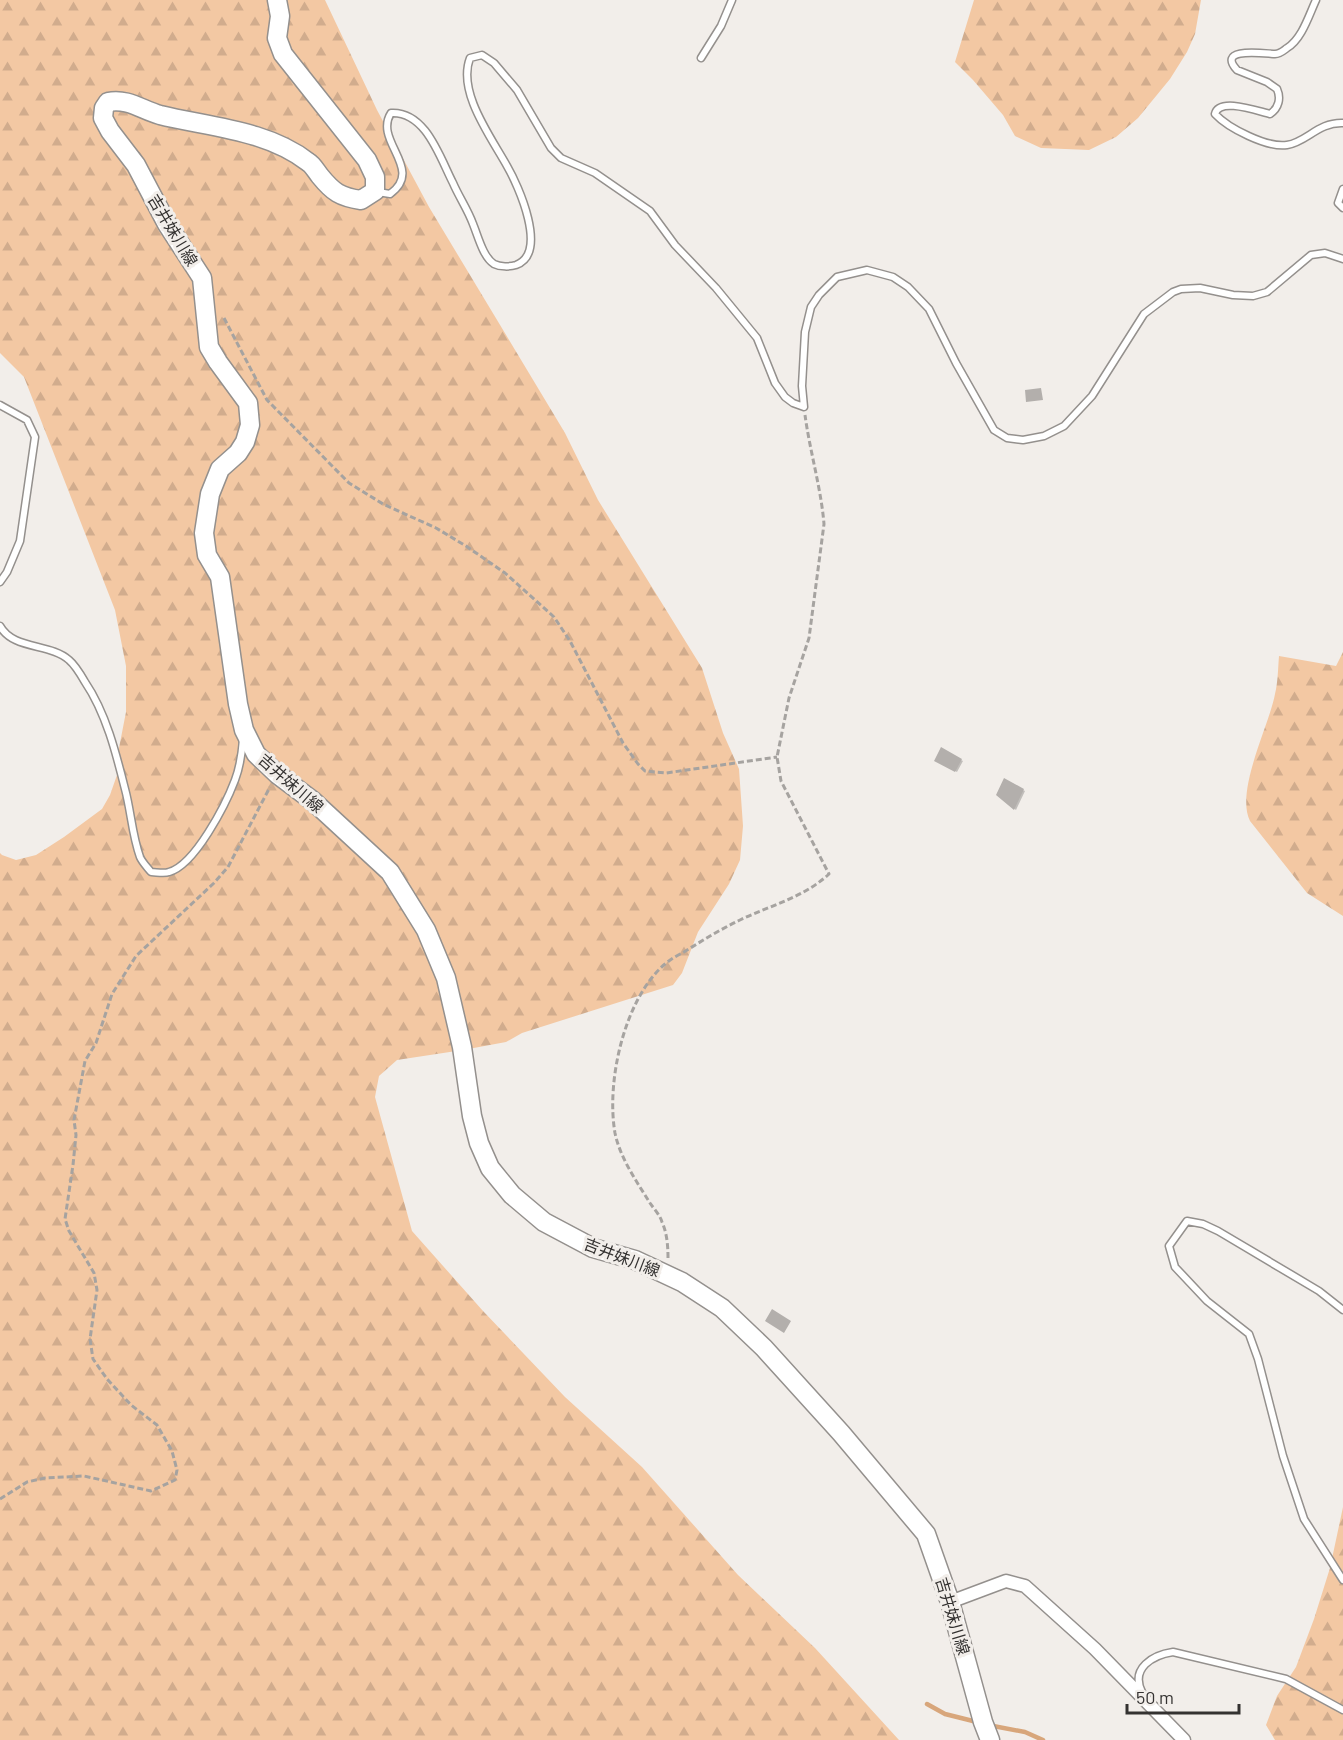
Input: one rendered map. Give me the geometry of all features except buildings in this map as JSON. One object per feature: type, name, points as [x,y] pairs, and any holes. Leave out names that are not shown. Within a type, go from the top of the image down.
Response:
[{"type":"main road","points":[[277,0],[280,16],[277,38],[283,54],[367,160],[375,177],[375,191]]},
{"type":"main road","name":"吉井妹川線","points":[[375,191],[361,201],[346,198],[332,190],[309,162],[278,144],[159,115],[127,102],[108,102],[104,108],[103,118],[110,131],[136,165],[167,224],[202,278],[209,347],[248,403],[250,425],[245,442],[238,453],[220,469],[210,494],[204,533],[207,555],[220,577],[238,704],[244,730],[256,754],[277,774],[313,801],[390,872],[426,930],[446,978],[462,1047],[472,1116],[479,1143],[490,1168],[512,1195],[544,1222],[564,1233],[593,1248],[635,1260],[682,1282],[722,1308],[764,1348],[841,1433],[926,1534],[950,1602],[990,1740]]},
{"type":"street","points":[[950,1602],[1006,1581],[1024,1586],[1095,1649],[1184,1740]]},
{"type":"lane","points":[[700,58],[721,26],[732,0]]},
{"type":"lane","points":[[1316,0],[1300,32],[1290,46],[1278,54],[1243,52],[1237,54],[1233,60],[1233,66],[1237,70],[1278,89],[1279,102],[1275,111],[1270,114],[1229,105],[1220,106],[1215,114],[1240,132],[1275,145],[1287,145],[1328,124],[1343,123]]},
{"type":"lane","points":[[375,191],[390,194],[398,189],[403,175],[386,125],[391,113],[409,117],[420,125],[431,139],[472,220],[487,256],[494,264],[505,267],[516,265],[524,260],[529,250],[531,236],[526,209],[513,177],[472,103],[467,65],[470,58],[482,55],[494,63],[518,90],[551,148],[561,158],[596,173],[650,211],[675,245],[716,288],[757,338],[775,383],[785,397],[793,403],[804,407],[802,386],[804,341],[811,307],[819,295],[837,277],[867,270],[893,277],[908,286],[929,309],[994,430],[1007,438],[1023,440],[1044,436],[1064,426],[1092,396],[1144,314],[1173,292],[1200,288],[1233,295],[1253,296],[1267,292],[1311,255],[1325,253],[1343,259]]},
{"type":"lane","points":[[1343,189],[1338,203],[1343,208]]},
{"type":"lane","points":[[0,405],[27,420],[35,437],[20,541],[7,572],[0,582]]},
{"type":"lane","points":[[0,626],[2,630],[20,642],[45,648],[69,659],[86,682],[103,715],[126,792],[140,858],[151,872],[167,873],[178,868],[195,851],[226,801],[242,753],[244,730]]},
{"type":"lane","points":[[1343,1311],[1319,1291],[1203,1224],[1187,1221],[1169,1246],[1175,1267],[1207,1301],[1249,1334],[1258,1359],[1282,1456],[1304,1519],[1343,1580]]},
{"type":"lane","points":[[1148,1704],[1139,1686],[1139,1673],[1146,1661],[1159,1654],[1173,1652],[1286,1680],[1343,1710]]},
{"type":"path","points":[[219,309],[267,400],[349,483],[383,504],[436,528],[466,546],[505,573],[554,617],[570,641],[623,743],[645,771],[666,773],[777,757]]},
{"type":"path","points":[[668,1259],[663,1222],[627,1165],[616,1137],[612,1112],[619,1051],[631,1017],[644,989],[665,964],[718,930],[781,904],[817,885],[829,874],[781,781],[777,757],[789,698],[809,638],[824,524],[804,407]]},
{"type":"path","points":[[0,1498],[27,1482],[45,1478],[84,1476],[151,1491],[175,1480],[177,1470],[172,1451],[157,1425],[130,1405],[93,1359],[90,1339],[97,1290],[94,1273],[69,1231],[65,1219],[76,1135],[74,1120],[85,1061],[96,1043],[112,994],[136,956],[228,867],[277,774]]},
{"type":"green space","points":[[0,0],[325,0],[377,110],[429,207],[565,433],[598,500],[702,668],[723,733],[739,769],[743,826],[740,860],[729,884],[698,932],[682,973],[673,985],[522,1033],[506,1042],[397,1060],[379,1076],[375,1097],[412,1231],[483,1311],[565,1397],[642,1467],[738,1575],[815,1648],[899,1740],[0,1740],[0,853],[16,860],[36,855],[102,809],[117,775],[119,748],[126,712],[126,666],[115,610],[24,377],[0,353]]},
{"type":"green space","points":[[974,0],[1201,0],[1195,34],[1170,79],[1138,118],[1116,137],[1089,150],[1041,148],[1015,136],[1003,115],[955,62]]},
{"type":"green space","points":[[1343,652],[1343,916],[1307,893],[1250,821],[1247,793],[1255,758],[1272,707],[1279,656],[1336,666]]},
{"type":"green space","points":[[1343,1507],[1343,1740],[1275,1740],[1266,1725],[1277,1696],[1296,1667],[1314,1619],[1330,1568]]},
{"type":"waterway","points":[[927,1704],[945,1714],[977,1722]]},
{"type":"waterway","points":[[988,1725],[1025,1732],[1043,1740]]}]
